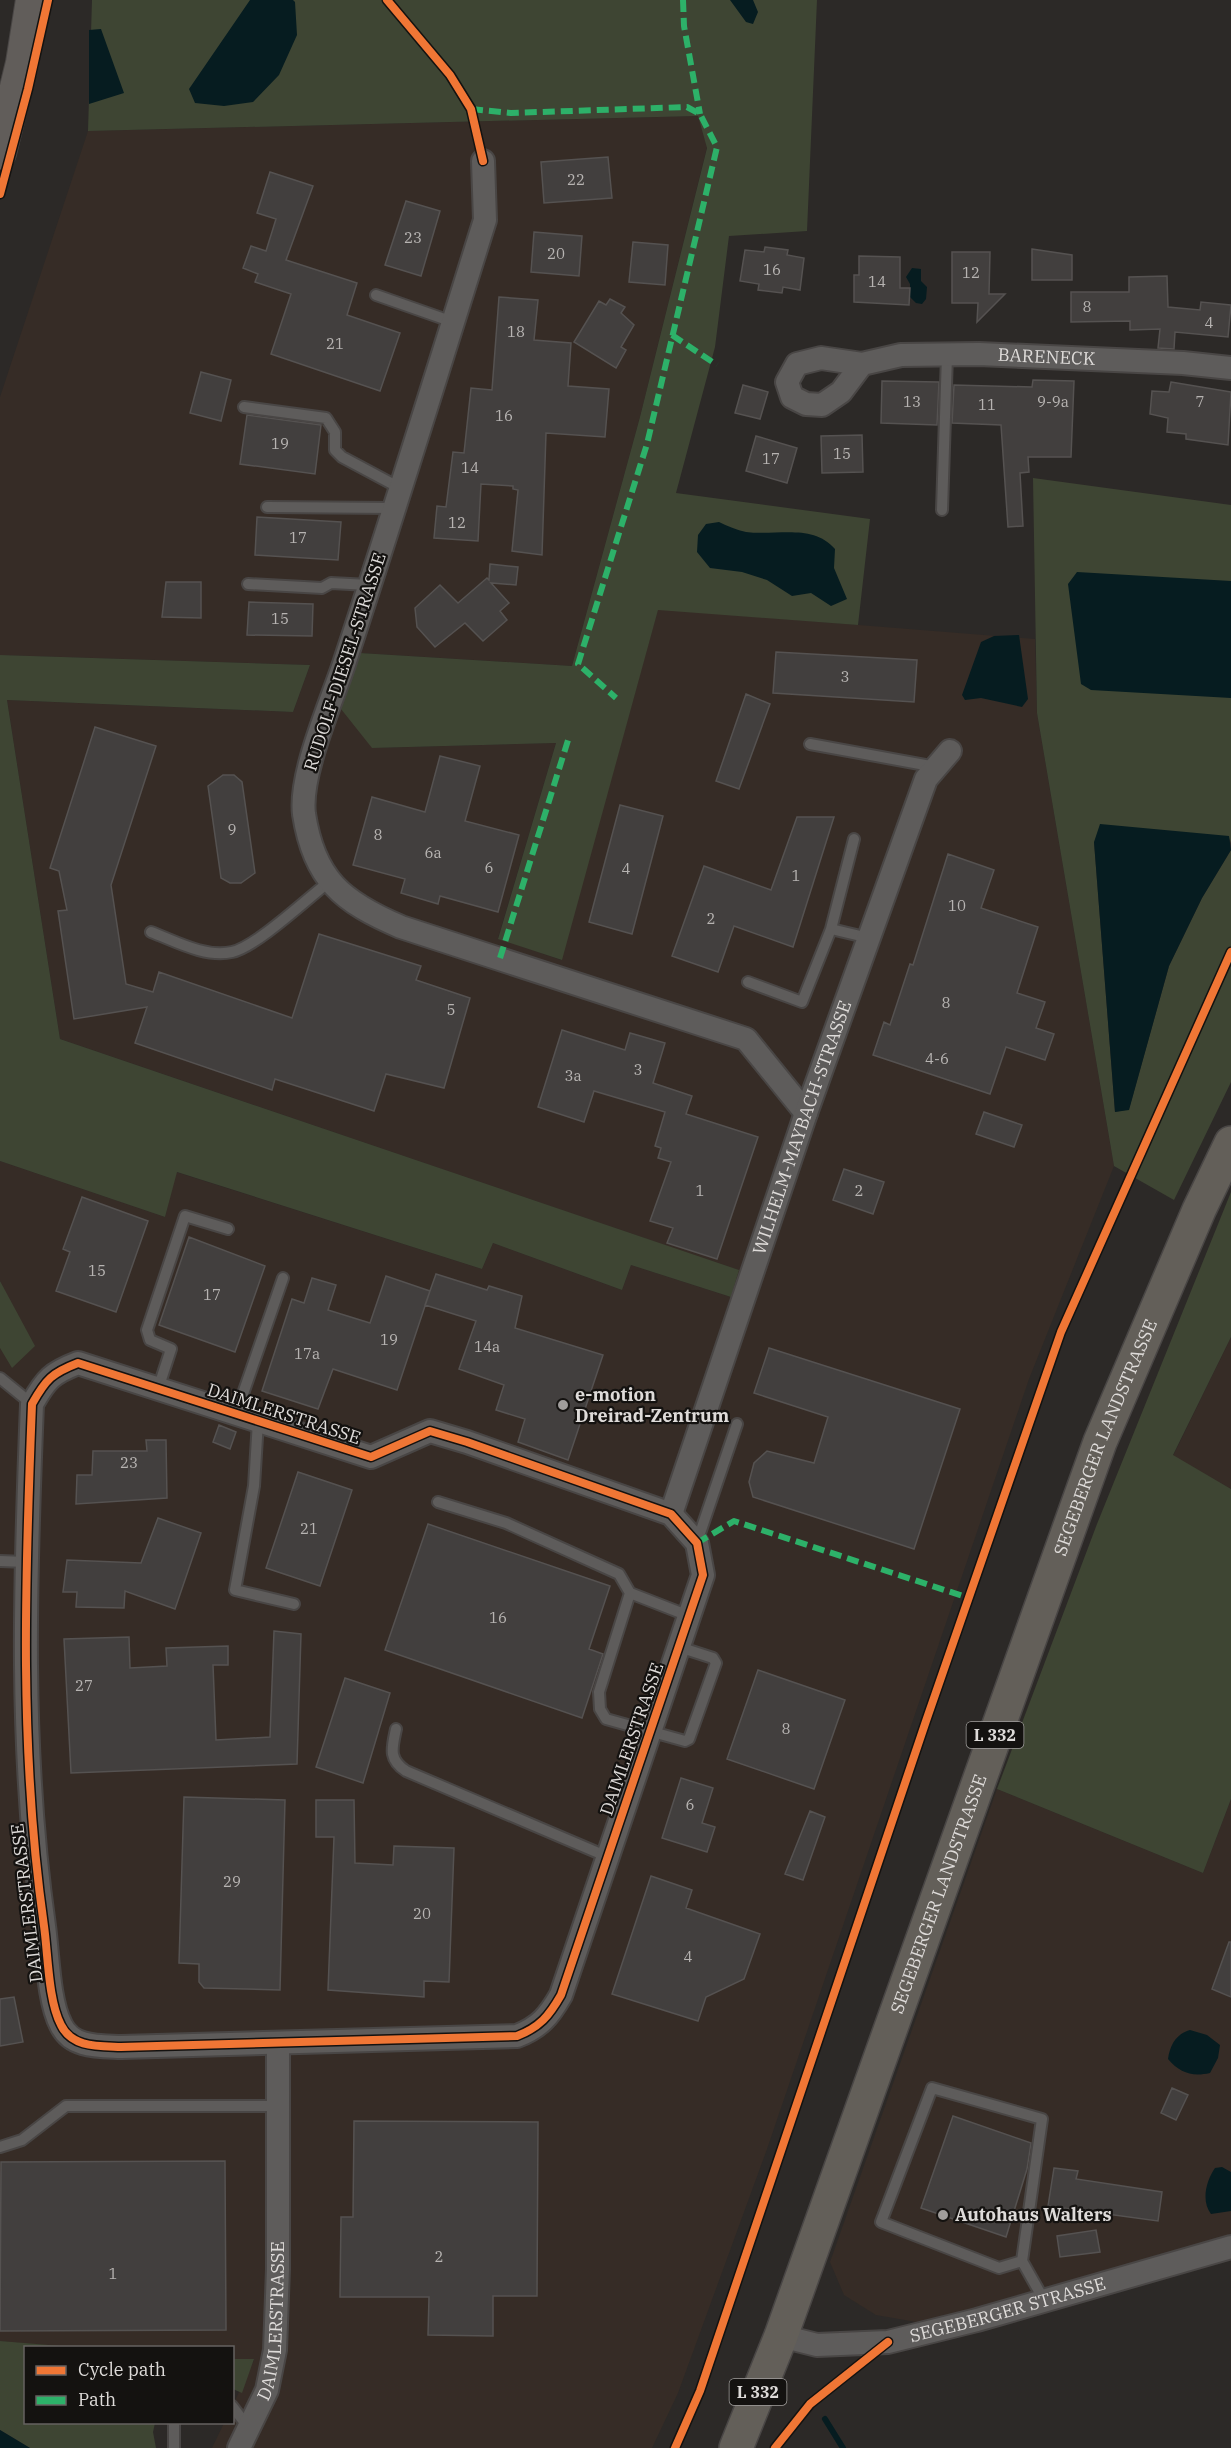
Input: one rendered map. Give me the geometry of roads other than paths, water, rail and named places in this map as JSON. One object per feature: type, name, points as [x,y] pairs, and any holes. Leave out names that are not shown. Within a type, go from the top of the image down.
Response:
[{"type":"main road","points":[[0,153],[22,63],[32,0]]},
{"type":"main road","name":"SEGEBERGER LANDSTRASSE","points":[[736,2448],[781,2336],[1100,1442],[1198,1210],[1231,1143]]},
{"type":"street","name":"RUDOLF-DIESEL-STRASSE","points":[[483,161],[485,220],[310,764],[304,811],[312,853],[335,888],[364,912],[401,927],[746,1039],[806,1113]]},
{"type":"street","name":"BARENECK","points":[[862,364],[902,355],[947,355],[1183,363],[1231,368]]},
{"type":"street","name":"WILHELM-MAYBACH-STRASSE","points":[[671,1514],[806,1113],[868,938],[926,779],[943,759]]},
{"type":"street","name":"DAIMLERSTRASSE","points":[[78,1363],[371,1457],[430,1431],[468,1442],[671,1514],[697,1543],[703,1575],[561,1995],[549,2016],[534,2029],[518,2036],[121,2047],[84,2045],[70,2036],[61,2025],[55,2003],[39,1894],[29,1788],[24,1612],[32,1404],[45,1381],[56,1372],[78,1363]]},
{"type":"street","name":"DAIMLERSTRASSE","points":[[244,2439],[267,2390],[274,2350],[278,2269],[278,2044]]},
{"type":"street","name":"SEGEBERGER STRASSE","points":[[781,2336],[817,2345],[888,2342],[1231,2247]]},
{"type":"lane","points":[[376,295],[453,322]]},
{"type":"lane","points":[[942,510],[947,355]]},
{"type":"lane","points":[[244,407],[326,418],[335,432],[335,450],[397,498]]},
{"type":"lane","points":[[267,507],[397,498]]},
{"type":"lane","points":[[248,584],[322,588],[331,583],[369,585]]},
{"type":"lane","points":[[810,744],[943,759]]},
{"type":"lane","points":[[748,982],[802,1002],[831,929],[854,839]]},
{"type":"lane","points":[[151,932],[203,951],[232,952],[248,945],[330,881]]},
{"type":"lane","points":[[831,929],[868,938]]},
{"type":"lane","points":[[158,1389],[171,1349],[150,1340],[147,1330],[185,1216],[228,1229]]},
{"type":"lane","points":[[283,1278],[247,1417],[254,1486],[235,1590],[294,1604]]},
{"type":"lane","points":[[0,1378],[32,1404]]},
{"type":"lane","points":[[697,1543],[737,1424]]},
{"type":"lane","points":[[438,1502],[506,1523],[619,1574],[630,1593],[689,1616]]},
{"type":"lane","points":[[0,1561],[26,1562]]},
{"type":"lane","points":[[630,1593],[599,1692],[600,1709],[606,1719],[685,1741],[689,1739],[716,1668],[713,1658],[679,1647]]},
{"type":"lane","points":[[396,1729],[391,1752],[396,1765],[405,1771],[608,1857]]},
{"type":"lane","points":[[1022,2261],[999,2268],[881,2222],[932,2088],[1042,2119],[1022,2261],[1044,2300]]},
{"type":"lane","points":[[0,2147],[22,2140],[66,2106],[278,2106]]},
{"type":"lane","points":[[234,2412],[244,2439]]},
{"type":"lane","points":[[174,2424],[174,2448]]},
{"type":"water","points":[[250,0],[293,0],[295,2],[297,35],[279,75],[253,102],[224,106],[195,103],[189,89]]},
{"type":"water","points":[[730,0],[753,0],[758,12],[753,24],[746,22]]},
{"type":"water","points":[[101,29],[124,93],[89,104],[89,30]]},
{"type":"water","points":[[912,268],[921,269],[921,281],[927,287],[926,299],[922,304],[916,303],[910,297],[910,284],[906,277]]},
{"type":"water","points":[[719,522],[746,532],[805,533],[826,541],[835,549],[834,568],[847,599],[831,606],[811,593],[792,596],[767,580],[742,572],[710,568],[697,552],[698,535],[706,524]]},
{"type":"water","points":[[1077,572],[1231,581],[1231,698],[1091,690],[1081,684],[1068,584]]},
{"type":"water","points":[[1019,635],[1028,699],[1022,707],[981,698],[965,700],[962,695],[981,642],[994,636]]},
{"type":"water","points":[[1100,824],[1229,836],[1231,850],[1202,898],[1169,966],[1129,1110],[1115,1112],[1094,842]]},
{"type":"water","points":[[1190,2030],[1207,2035],[1220,2045],[1218,2058],[1210,2073],[1187,2073],[1177,2068],[1168,2059],[1174,2041],[1181,2034]]},
{"type":"water","points":[[1222,2167],[1231,2172],[1231,2211],[1211,2214],[1205,2197],[1207,2185],[1215,2168]]},
{"type":"water","points":[[0,2430],[30,2448],[0,2448]]},
{"type":"waterway","points":[[825,2419],[843,2448]]},
{"type":"place","name":"e-motion Dreirad-Zentrum","points":[[563,1405]]},
{"type":"place","name":"Autohaus Walters","points":[[943,2215]]}]
